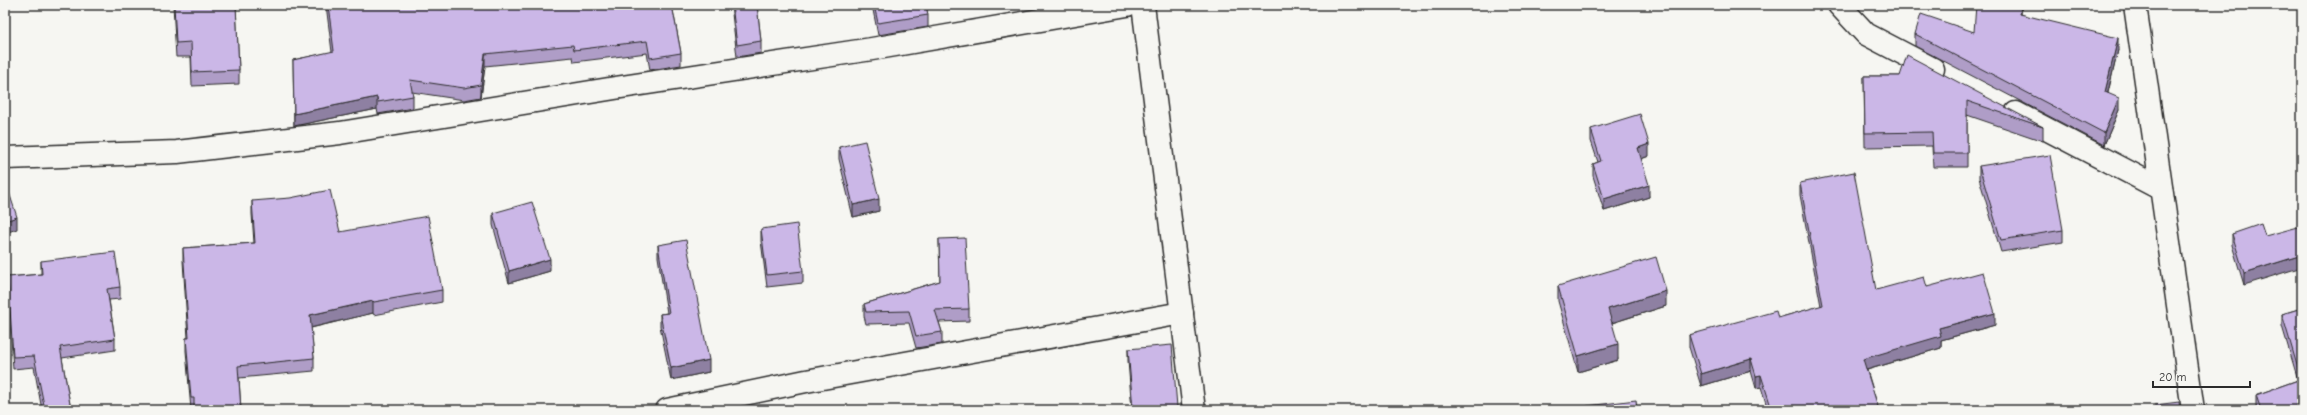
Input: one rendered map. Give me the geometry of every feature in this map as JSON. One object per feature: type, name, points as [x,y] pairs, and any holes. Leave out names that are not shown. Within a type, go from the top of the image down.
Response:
[{"type":"street","points":[[5,158],[177,152],[340,133],[615,88],[872,49],[1127,5]]},
{"type":"street","points":[[1143,5],[1194,410]]},
{"type":"street","points":[[1839,5],[1866,34],[1950,78]]},
{"type":"street","points":[[2135,5],[2193,410]]},
{"type":"street","points":[[1999,104],[2161,189]]},
{"type":"street","points":[[667,410],[814,380],[1182,313]]},
{"type":"building","points":[[174,5],[236,5],[239,70],[192,72],[191,42],[176,43]]},
{"type":"building","points":[[328,5],[672,5],[681,53],[650,58],[647,41],[574,50],[573,45],[485,54],[481,85],[464,88],[410,80],[413,96],[378,102],[377,97],[294,114],[293,60],[334,51]]},
{"type":"building","points":[[732,5],[757,5],[761,41],[737,45]]},
{"type":"building","points":[[874,5],[926,5],[928,15],[878,23]]},
{"type":"building","points":[[1976,5],[2021,5],[2020,14],[2118,38],[2105,92],[2119,98],[2104,133],[1915,34],[1921,14],[1974,32]]},
{"type":"building","points":[[1907,55],[2043,127],[1967,101],[1967,153],[1933,153],[1932,132],[1865,133],[1864,76],[1900,76]]},
{"type":"building","points":[[1640,114],[1649,144],[1638,148],[1649,185],[1604,199],[1593,164],[1601,161],[1591,129]]},
{"type":"building","points":[[865,141],[879,199],[853,205],[839,147]]},
{"type":"building","points":[[2050,155],[2063,230],[2001,240],[1979,166]]},
{"type":"building","points":[[1854,172],[1876,290],[1924,277],[1927,287],[1983,272],[1995,313],[1939,328],[1941,336],[1863,359],[1879,410],[1772,410],[1761,375],[1756,376],[1751,359],[1701,374],[1689,335],[1776,311],[1778,318],[1823,305],[1800,183]]},
{"type":"building","points":[[5,180],[17,217],[5,221]]},
{"type":"building","points":[[330,190],[340,232],[428,216],[442,290],[373,301],[310,315],[314,358],[238,366],[241,410],[194,410],[194,398],[191,398],[186,338],[189,338],[183,248],[255,243],[252,201],[290,198]]},
{"type":"building","points":[[532,202],[550,259],[509,271],[493,213]]},
{"type":"building","points":[[797,224],[803,271],[767,275],[761,229]]},
{"type":"building","points":[[2261,224],[2265,236],[2302,226],[2302,255],[2244,273],[2232,234]]},
{"type":"building","points":[[965,238],[969,309],[935,310],[942,332],[916,336],[909,311],[866,312],[864,304],[940,281],[939,239]]},
{"type":"building","points":[[686,240],[709,360],[671,368],[660,314],[669,313],[658,245]]},
{"type":"building","points":[[115,252],[120,287],[107,289],[115,339],[60,347],[71,410],[45,410],[34,356],[13,357],[8,277],[42,274],[41,261]]},
{"type":"building","points":[[1656,257],[1666,291],[1608,309],[1618,344],[1578,356],[1558,286]]},
{"type":"building","points":[[2302,308],[2302,410],[2261,410],[2256,395],[2301,379],[2282,314]]},
{"type":"building","points":[[1172,345],[1177,407],[1183,406],[1183,410],[1133,410],[1128,349]]},
{"type":"building","points":[[1636,400],[1637,410],[1587,410],[1587,406]]},
{"type":"building","points":[[2179,402],[2180,410],[2156,410],[2155,405]]}]
